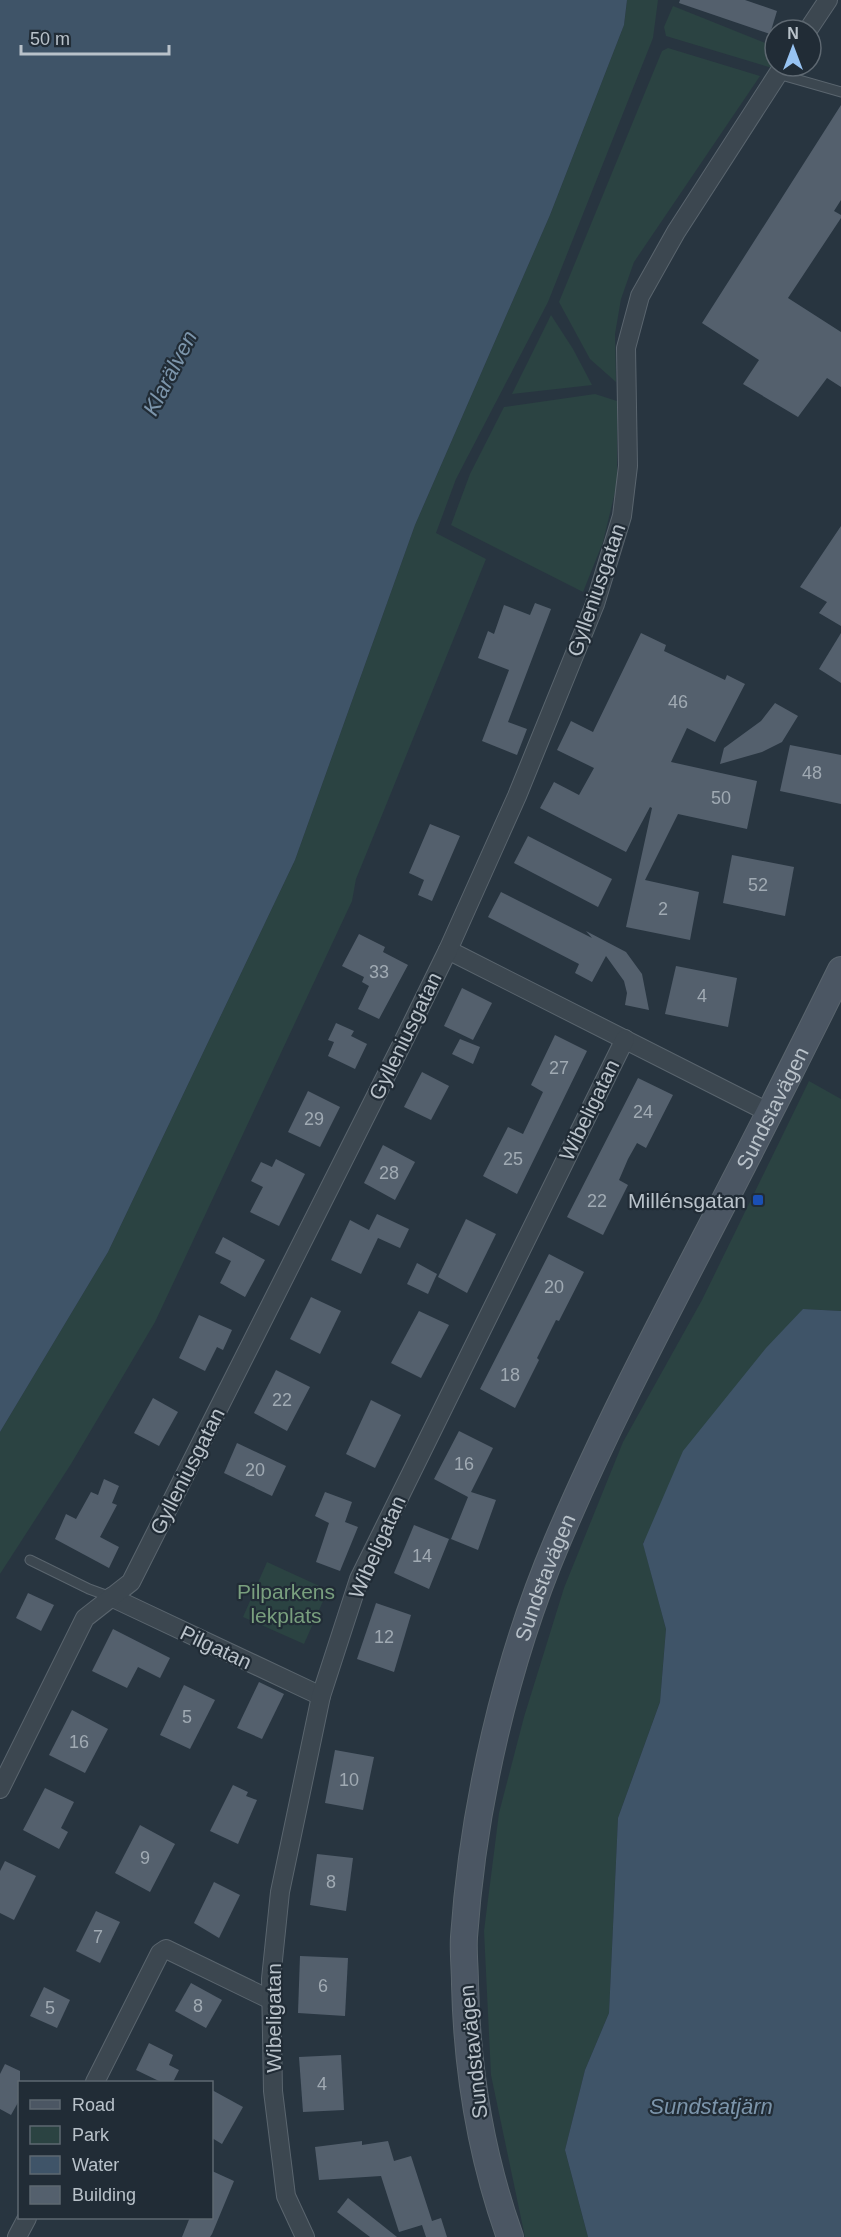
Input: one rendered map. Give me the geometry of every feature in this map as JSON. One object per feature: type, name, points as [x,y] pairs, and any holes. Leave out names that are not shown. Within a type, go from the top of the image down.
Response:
[{"type":"street","points":[[815,18],[828,0]]},
{"type":"street","name":"Gylleniusgatan","points":[[0,1789],[85,1618],[131,1582],[448,950],[517,796],[605,575],[622,516],[628,466],[626,348],[639,297],[675,231],[775,78]]},
{"type":"street","points":[[448,950],[770,1113]]},
{"type":"street","name":"Sundstavägen","points":[[510,2237],[483,2141],[470,2070],[465,2008],[464,1939],[473,1859],[492,1748],[525,1629],[556,1544],[629,1384],[770,1113],[841,970]]},
{"type":"street","name":"Wibeligatan","points":[[305,2237],[286,2196],[273,2091],[271,1978],[279,1892],[321,1696],[359,1579],[625,1039]]},
{"type":"street","name":"Pilgatan","points":[[111,1597],[321,1696]]},
{"type":"street","points":[[96,2081],[160,1953],[166,1949],[271,2000]]},
{"type":"street","points":[[17,2237],[26,2219]]},
{"type":"street","points":[[0,2233],[8,2237]]},
{"type":"lane","points":[[802,78],[841,92]]},
{"type":"lane","points":[[30,1560],[89,1589],[111,1597]]},
{"type":"green space","points":[[627,0],[658,0],[653,38],[548,302],[456,479],[436,533],[486,559],[356,879],[352,901],[155,1322],[71,1464],[0,1574],[0,1432],[108,1252],[295,860],[415,525],[550,215],[624,25]]},
{"type":"green space","points":[[673,6],[763,42],[763,65],[666,36],[664,27]]},
{"type":"green space","points":[[668,48],[760,76],[634,262],[621,299],[615,334],[616,382],[590,359],[559,302],[662,51]]},
{"type":"green space","points":[[551,315],[592,385],[512,394]]},
{"type":"green space","points":[[595,394],[617,401],[617,484],[603,542],[583,592],[451,525],[470,474],[504,407]]},
{"type":"green space","points":[[809,1081],[841,1099],[841,1311],[803,1309],[643,1543],[666,1629],[660,1702],[618,1818],[609,2013],[585,2070],[565,2150],[588,2237],[525,2237],[491,2075],[484,1931],[499,1813],[524,1717],[564,1588],[623,1442],[702,1300]]},
{"type":"green space","name":"Pilparkens lekplats","points":[[267,1562],[328,1590],[304,1644],[243,1617]]},
{"type":"water","name":"Klarälven","points":[[0,0],[627,0],[624,25],[550,215],[415,525],[295,860],[108,1252],[0,1432]]},
{"type":"water","name":"Sundstatjärn","points":[[803,1309],[841,1311],[841,2237],[588,2237],[565,2150],[585,2070],[609,2013],[618,1818],[660,1702],[666,1629],[643,1544],[683,1451],[766,1348]]},
{"type":"building","points":[[680,0],[745,0],[777,11],[775,18],[763,18],[763,32],[679,3]]},
{"type":"building","points":[[841,105],[841,200],[834,211],[841,215],[841,218],[788,298],[841,332],[841,387],[827,378],[798,417],[743,384],[759,360],[702,323]]},
{"type":"building","points":[[841,526],[841,626],[819,613],[827,602],[800,587]]},
{"type":"building","points":[[535,603],[551,609],[508,722],[527,729],[517,755],[482,741],[509,670],[478,658],[488,631],[494,634],[504,605],[530,615]]},
{"type":"building","points":[[641,633],[666,645],[664,651],[725,680],[727,675],[745,684],[715,742],[687,728],[671,762],[757,781],[747,829],[678,814],[645,880],[699,892],[690,940],[626,927],[652,808],[650,807],[626,852],[540,808],[554,782],[579,795],[594,768],[557,750],[571,721],[593,732]]},
{"type":"building","points":[[841,633],[841,683],[819,669]]},
{"type":"building","points":[[775,703],[798,716],[782,742],[762,752],[720,764],[724,748],[761,721]]},
{"type":"building","points":[[790,745],[841,755],[841,804],[780,791]]},
{"type":"building","points":[[430,824],[460,836],[432,901],[418,895],[424,880],[409,873]]},
{"type":"building","points":[[528,836],[612,879],[598,907],[514,863]]},
{"type":"building","points":[[732,855],[794,867],[785,916],[723,903]]},
{"type":"building","points":[[501,892],[592,938],[586,931],[626,952],[642,974],[649,1010],[625,1005],[627,993],[624,981],[606,956],[592,982],[575,973],[579,964],[488,917]]},
{"type":"building","points":[[359,934],[385,947],[383,952],[408,965],[379,1019],[358,1009],[369,986],[362,982],[364,977],[342,966]]},
{"type":"building","points":[[676,966],[737,978],[728,1027],[665,1014]]},
{"type":"building","points":[[462,988],[492,1003],[473,1040],[444,1026]]},
{"type":"building","points":[[336,1023],[354,1031],[351,1036],[367,1044],[355,1069],[328,1056],[334,1042],[328,1040]]},
{"type":"building","points":[[555,1035],[587,1051],[517,1194],[483,1176],[508,1127],[523,1134],[543,1092],[531,1085]]},
{"type":"building","points":[[460,1039],[480,1047],[473,1064],[452,1054]]},
{"type":"building","points":[[422,1072],[449,1086],[431,1120],[404,1107]]},
{"type":"building","points":[[638,1078],[673,1095],[646,1148],[637,1143],[628,1159],[619,1180],[628,1185],[603,1235],[567,1217]]},
{"type":"building","points":[[308,1091],[340,1107],[320,1147],[288,1132]]},
{"type":"building","points":[[383,1145],[415,1162],[395,1200],[364,1183]]},
{"type":"building","points":[[276,1159],[305,1174],[279,1226],[250,1212],[263,1187],[251,1181],[261,1162],[272,1167]]},
{"type":"building","points":[[377,1214],[409,1229],[400,1248],[378,1238],[361,1274],[331,1260],[350,1220],[369,1230]]},
{"type":"building","points":[[466,1219],[496,1234],[467,1293],[438,1277]]},
{"type":"building","points":[[223,1237],[265,1260],[245,1297],[220,1283],[231,1261],[215,1253]]},
{"type":"building","points":[[549,1254],[584,1272],[559,1321],[556,1320],[515,1408],[480,1389]]},
{"type":"building","points":[[417,1263],[437,1274],[428,1294],[407,1284]]},
{"type":"building","points":[[311,1297],[341,1311],[320,1354],[290,1339]]},
{"type":"building","points":[[419,1311],[449,1325],[421,1378],[391,1363]]},
{"type":"building","points":[[199,1315],[232,1330],[223,1350],[217,1347],[205,1371],[179,1358]]},
{"type":"building","points":[[276,1370],[310,1387],[287,1431],[254,1413]]},
{"type":"building","points":[[153,1398],[178,1412],[159,1446],[134,1433]]},
{"type":"building","points":[[371,1400],[401,1415],[375,1468],[346,1454]]},
{"type":"building","points":[[459,1431],[493,1448],[471,1492],[496,1500],[478,1550],[451,1539],[468,1497],[434,1479]]},
{"type":"building","points":[[237,1443],[286,1466],[272,1496],[224,1473]]},
{"type":"building","points":[[104,1479],[119,1486],[112,1503],[117,1505],[100,1537],[119,1547],[109,1568],[55,1539],[66,1514],[76,1519],[91,1492],[98,1495]]},
{"type":"building","points":[[325,1492],[352,1502],[345,1522],[358,1527],[340,1571],[316,1562],[329,1523],[315,1516]]},
{"type":"building","points":[[414,1525],[449,1539],[429,1589],[394,1573]]},
{"type":"building","points":[[28,1593],[54,1605],[41,1631],[16,1618]]},
{"type":"building","points":[[376,1603],[411,1615],[394,1672],[357,1659]]},
{"type":"building","points":[[113,1629],[170,1658],[160,1678],[138,1667],[127,1688],[92,1671]]},
{"type":"building","points":[[259,1682],[284,1694],[262,1739],[237,1728]]},
{"type":"building","points":[[184,1685],[215,1700],[190,1749],[160,1735]]},
{"type":"building","points":[[72,1710],[108,1729],[85,1773],[49,1755]]},
{"type":"building","points":[[335,1750],[374,1757],[363,1810],[325,1803]]},
{"type":"building","points":[[233,1785],[248,1792],[246,1796],[257,1800],[238,1844],[210,1831]]},
{"type":"building","points":[[45,1788],[74,1802],[61,1828],[68,1832],[59,1849],[23,1830]]},
{"type":"building","points":[[140,1825],[175,1844],[150,1892],[115,1873]]},
{"type":"building","points":[[317,1854],[353,1858],[346,1911],[310,1905]]},
{"type":"building","points":[[5,1861],[36,1876],[14,1920],[0,1913],[0,1871]]},
{"type":"building","points":[[214,1882],[240,1895],[219,1938],[194,1923]]},
{"type":"building","points":[[96,1911],[120,1922],[100,1963],[76,1951]]},
{"type":"building","points":[[300,1956],[348,1958],[345,2016],[298,2013]]},
{"type":"building","points":[[191,1983],[222,2000],[206,2028],[175,2011]]},
{"type":"building","points":[[44,1987],[70,2000],[57,2028],[30,2016]]},
{"type":"building","points":[[149,2043],[173,2055],[169,2065],[179,2070],[174,2081],[159,2081],[136,2070]]},
{"type":"building","points":[[341,2055],[344,2110],[303,2112],[299,2057]]},
{"type":"building","points":[[5,2064],[20,2071],[18,2103],[11,2115],[0,2109],[0,2074]]},
{"type":"building","points":[[213,2091],[243,2107],[222,2144],[213,2139]]},
{"type":"building","points":[[362,2141],[362,2145],[388,2141],[394,2161],[411,2156],[432,2221],[441,2218],[447,2237],[426,2237],[422,2225],[399,2232],[381,2176],[319,2180],[315,2147]]},
{"type":"building","points":[[213,2171],[234,2181],[210,2237],[182,2237],[189,2219],[213,2219]]},
{"type":"building","points":[[348,2198],[397,2237],[370,2237],[337,2212]]},
{"type":"place","name":"Millénsgatan","points":[[758,1200]]}]
